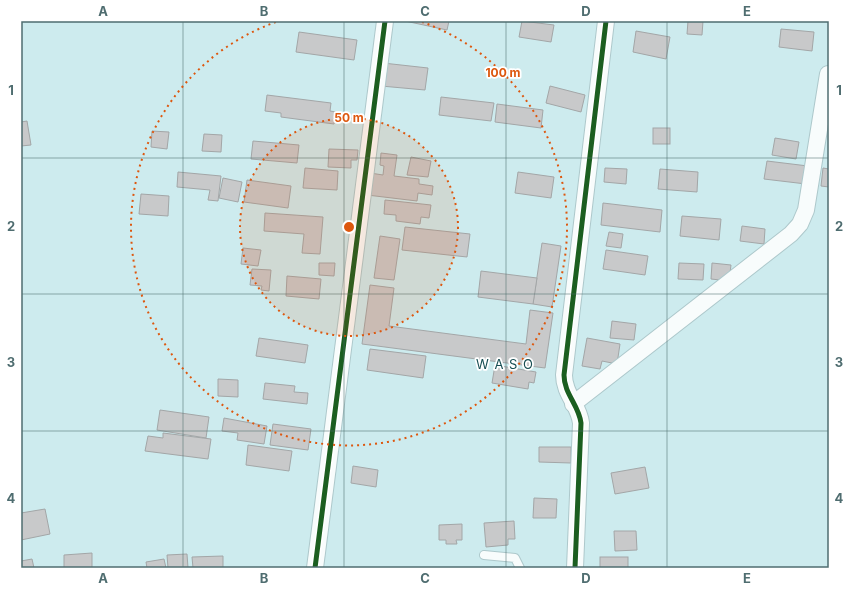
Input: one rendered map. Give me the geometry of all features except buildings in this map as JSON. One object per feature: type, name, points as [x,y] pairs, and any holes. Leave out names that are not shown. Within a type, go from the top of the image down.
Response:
[{"type":"street","points":[[315,568],[385,21]]},
{"type":"street","points":[[575,568],[581,417],[566,390],[564,374],[606,21]]},
{"type":"street","points":[[574,404],[791,234],[800,224],[806,210],[828,74]]},
{"type":"lane","points":[[484,555],[515,558],[520,568]]},
{"type":"cycle path","points":[[315,568],[385,21]]},
{"type":"cycle path","points":[[575,568],[581,423],[578,411],[566,388],[564,375],[606,21]]},
{"type":"district","name":"W A S O","points":[[505,364]]}]
